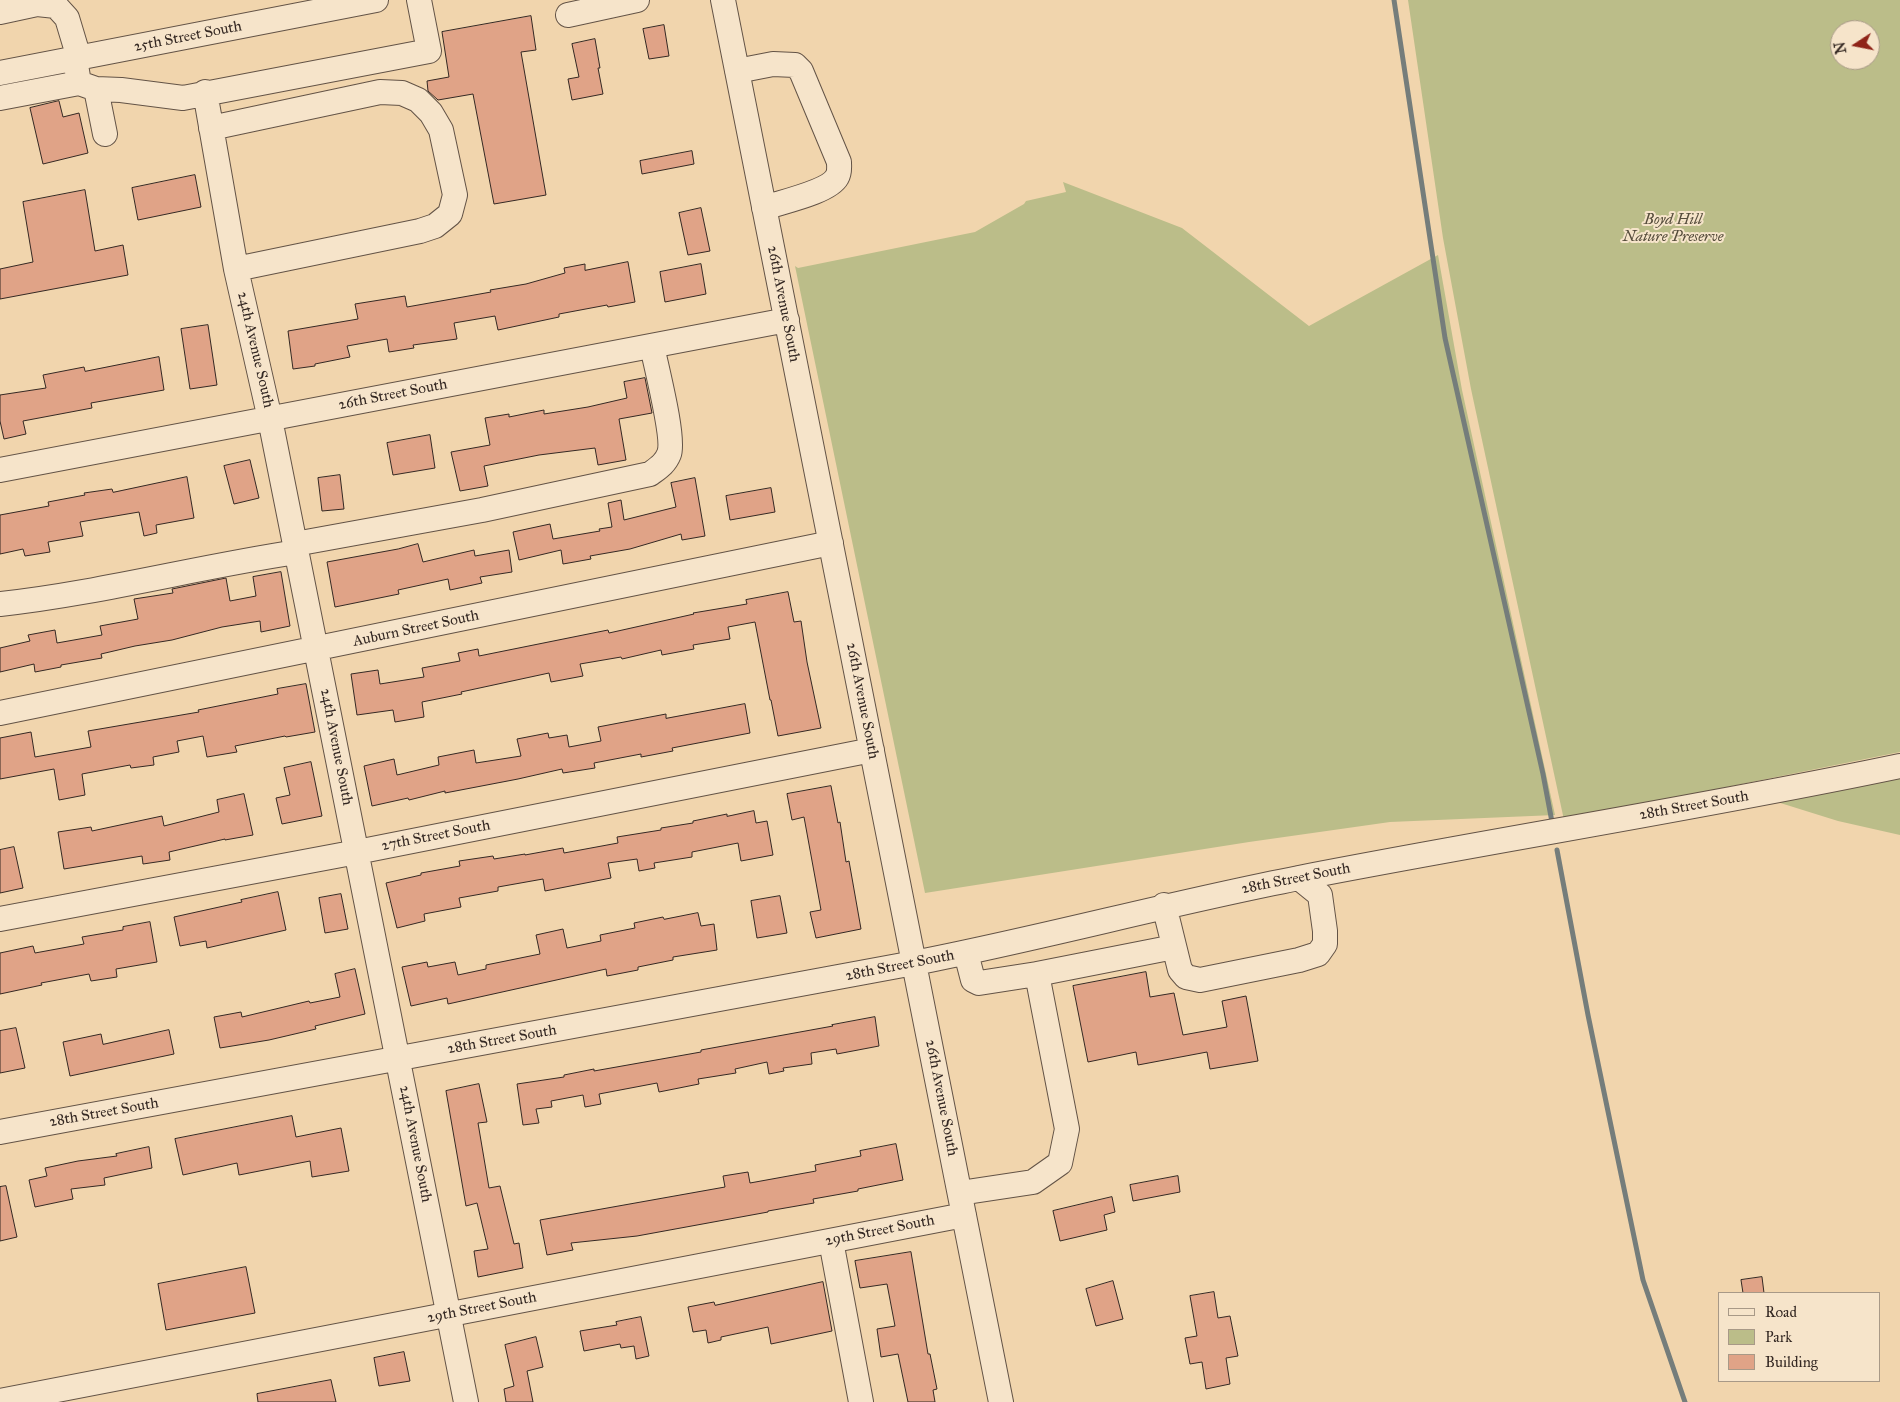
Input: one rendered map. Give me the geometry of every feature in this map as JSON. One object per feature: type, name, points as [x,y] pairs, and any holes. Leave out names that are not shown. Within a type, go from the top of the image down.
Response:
[{"type":"street","name":"25th Street South","points":[[0,73],[339,3],[376,0]]},
{"type":"street","points":[[0,98],[88,86],[182,98],[205,92],[429,51],[419,0]]},
{"type":"street","points":[[568,15],[596,5],[637,0]]},
{"type":"street","name":"26th Avenue South","points":[[723,0],[1001,1402]]},
{"type":"street","points":[[0,12],[37,4],[56,6],[67,18],[77,58],[105,134]]},
{"type":"street","points":[[737,70],[773,64],[795,65],[801,71],[839,162],[840,170],[837,179],[824,188],[764,208]]},
{"type":"street","name":"24th Avenue South","points":[[205,92],[236,269],[270,419],[466,1402]]},
{"type":"street","points":[[211,128],[380,92],[402,94],[418,100],[431,113],[442,130],[455,194],[450,214],[435,226],[420,231],[236,269]]},
{"type":"street","name":"26th Street South","points":[[0,470],[787,320]]},
{"type":"street","points":[[0,604],[89,591],[650,474],[662,466],[670,453],[670,436],[652,346]]},
{"type":"street","name":"Auburn Street South","points":[[0,713],[831,543]]},
{"type":"street","name":"27th Street South","points":[[0,919],[356,852],[872,750]]},
{"type":"street","name":"28th Street South","points":[[0,1132],[966,953],[1164,906],[1299,878],[1798,787],[1900,766]]},
{"type":"street","points":[[1164,906],[1180,970],[1186,977],[1200,980],[1299,960],[1318,954],[1325,944],[1325,931],[1320,895],[1299,878]]},
{"type":"street","points":[[966,953],[972,980],[979,983],[1037,974],[1174,947]]},
{"type":"street","name":"29th Street South","points":[[0,1401],[831,1240],[962,1204],[1033,1182],[1060,1163],[1067,1129],[1037,974]]},
{"type":"street","points":[[831,1240],[861,1402]]},
{"type":"green space","name":"Boyd Hill Nature Preserve","points":[[1408,0],[1900,0],[1900,752],[1564,820],[1471,389],[1443,238]]},
{"type":"green space","points":[[1063,182],[1182,228],[1309,326],[1438,255],[1462,390],[1555,815],[1390,822],[1249,842],[925,893],[795,266],[798,268],[975,232],[1024,204],[1026,201],[1066,192]]},
{"type":"green space","points":[[1900,776],[1900,835],[1838,821],[1774,801]]},
{"type":"building","points":[[531,16],[536,50],[521,52],[546,195],[494,204],[473,94],[438,100],[428,91],[427,81],[449,77],[442,32]]},
{"type":"building","points":[[664,25],[669,56],[649,59],[643,29]]},
{"type":"building","points":[[595,39],[603,94],[572,100],[568,79],[579,77],[572,44]]},
{"type":"building","points":[[59,101],[63,117],[79,113],[88,153],[43,164],[30,108]]},
{"type":"building","points":[[692,151],[694,164],[642,174],[640,161]]},
{"type":"building","points":[[195,175],[201,207],[138,220],[132,188]]},
{"type":"building","points":[[85,190],[95,251],[123,245],[128,275],[0,299],[0,269],[33,262],[23,202]]},
{"type":"building","points":[[701,208],[710,251],[688,255],[679,213]]},
{"type":"building","points":[[628,262],[635,302],[559,314],[559,317],[498,330],[495,316],[454,323],[457,339],[413,345],[414,348],[389,352],[387,339],[347,346],[350,357],[315,364],[315,366],[293,369],[288,331],[358,319],[355,304],[405,296],[407,307],[526,284],[565,273],[564,268],[585,264],[585,270]]},
{"type":"building","points":[[701,264],[706,294],[665,302],[660,272]]},
{"type":"building","points":[[208,325],[217,385],[190,389],[181,329]]},
{"type":"building","points":[[159,357],[164,390],[91,403],[92,408],[23,421],[26,434],[4,439],[0,421],[0,395],[46,388],[43,375],[84,367],[85,371]]},
{"type":"building","points":[[645,378],[652,413],[619,419],[626,460],[598,465],[595,448],[539,455],[484,466],[488,486],[460,491],[451,452],[490,445],[485,418],[509,414],[509,417],[544,410],[544,414],[627,398],[624,382]]},
{"type":"building","points":[[430,435],[435,468],[393,475],[387,443]]},
{"type":"building","points":[[250,460],[259,498],[234,504],[224,466]]},
{"type":"building","points":[[340,475],[344,509],[322,511],[318,478]]},
{"type":"building","points":[[187,477],[194,518],[156,525],[157,533],[144,536],[139,512],[80,522],[83,536],[48,542],[50,552],[25,556],[23,549],[0,554],[0,515],[49,506],[48,502],[85,495],[84,493],[112,489],[113,492]]},
{"type":"building","points":[[695,478],[705,536],[682,540],[681,534],[630,549],[590,556],[591,559],[563,564],[561,550],[519,560],[513,532],[550,524],[553,539],[600,531],[599,529],[612,527],[608,503],[621,500],[624,520],[676,507],[671,483]]},
{"type":"building","points":[[771,488],[775,512],[730,520],[726,496]]},
{"type":"building","points":[[418,544],[423,562],[474,550],[475,556],[509,550],[512,572],[480,577],[482,583],[450,590],[448,579],[398,590],[399,594],[335,607],[327,562]]},
{"type":"building","points":[[281,572],[290,626],[261,632],[260,621],[222,627],[172,640],[101,654],[102,658],[61,665],[61,667],[35,672],[34,664],[0,672],[0,648],[30,641],[28,635],[55,630],[57,643],[102,635],[100,626],[138,619],[134,599],[173,593],[172,589],[226,578],[230,601],[256,596],[253,577]]},
{"type":"building","points":[[788,592],[794,622],[801,621],[807,662],[821,728],[778,736],[755,622],[728,627],[730,639],[693,645],[694,649],[662,655],[661,650],[622,659],[621,657],[580,664],[583,676],[551,682],[549,673],[422,702],[424,717],[395,722],[393,710],[357,715],[351,674],[378,670],[380,684],[424,677],[422,668],[460,661],[458,653],[478,649],[479,656],[608,630],[609,633],[693,613],[747,604],[746,600]]},
{"type":"building","points":[[306,684],[315,732],[235,746],[237,752],[207,757],[203,736],[177,741],[179,752],[153,757],[154,765],[131,768],[130,765],[82,774],[85,795],[59,800],[54,769],[0,779],[0,738],[31,732],[35,757],[91,747],[88,731],[199,712],[198,710],[278,694],[277,689]]},
{"type":"building","points":[[745,704],[750,733],[672,748],[673,751],[641,757],[641,754],[594,763],[595,768],[563,773],[562,769],[372,806],[364,766],[394,759],[397,775],[439,765],[438,757],[474,750],[476,763],[521,756],[517,739],[548,733],[549,738],[567,735],[569,747],[601,741],[598,727],[666,714],[666,718]]},
{"type":"building","points":[[311,762],[322,816],[282,824],[276,798],[290,795],[284,768]]},
{"type":"building","points":[[831,786],[838,823],[840,822],[846,862],[849,861],[861,929],[816,938],[810,912],[821,910],[804,817],[792,820],[787,794]]},
{"type":"building","points":[[244,794],[253,835],[225,839],[169,852],[170,860],[143,864],[142,856],[64,869],[58,832],[91,827],[92,831],[162,816],[164,826],[219,812],[217,800]]},
{"type":"building","points":[[754,811],[756,823],[767,821],[773,855],[741,861],[738,843],[692,852],[692,857],[654,863],[655,868],[639,871],[637,859],[608,863],[611,878],[545,891],[543,879],[498,887],[498,891],[459,898],[461,907],[424,914],[425,921],[397,928],[386,883],[421,875],[421,873],[460,866],[459,861],[493,856],[494,859],[563,848],[564,853],[618,843],[617,837],[661,830],[661,828],[693,823],[693,821],[727,814],[727,816]]},
{"type":"building","points":[[14,847],[23,888],[0,893],[0,850]]},
{"type":"building","points":[[278,892],[286,930],[207,948],[206,941],[180,946],[174,917]]},
{"type":"building","points":[[341,894],[348,929],[325,933],[319,898]]},
{"type":"building","points":[[780,896],[787,933],[757,938],[751,901]]},
{"type":"building","points":[[698,913],[701,926],[714,924],[717,950],[673,957],[673,960],[607,976],[606,969],[448,1004],[447,998],[411,1006],[402,967],[427,962],[428,967],[455,962],[458,975],[486,969],[486,965],[540,954],[536,935],[563,929],[567,948],[601,941],[600,935],[635,928],[634,923]]},
{"type":"building","points":[[150,922],[157,962],[116,969],[117,977],[91,981],[89,974],[41,983],[42,985],[0,994],[0,953],[33,946],[35,953],[84,944],[82,937],[123,930],[123,927]]},
{"type":"building","points":[[355,969],[365,1014],[315,1026],[316,1029],[269,1040],[220,1048],[214,1017],[241,1012],[242,1017],[309,1001],[310,1003],[340,997],[335,974]]},
{"type":"building","points":[[1146,972],[1150,997],[1174,993],[1183,1035],[1227,1027],[1222,1001],[1246,996],[1258,1061],[1210,1069],[1207,1052],[1138,1065],[1136,1052],[1088,1062],[1073,986]]},
{"type":"building","points":[[875,1017],[879,1046],[837,1054],[836,1049],[811,1053],[812,1064],[783,1068],[784,1071],[769,1074],[767,1062],[735,1069],[736,1073],[698,1079],[699,1084],[659,1092],[657,1083],[599,1094],[601,1104],[585,1107],[583,1095],[551,1101],[552,1107],[536,1109],[539,1123],[523,1125],[517,1084],[564,1077],[564,1075],[594,1069],[594,1071],[701,1052],[701,1050]]},
{"type":"building","points":[[16,1028],[25,1068],[0,1073],[0,1031]]},
{"type":"building","points":[[169,1030],[174,1054],[70,1076],[63,1042],[101,1034],[103,1044]]},
{"type":"building","points":[[479,1084],[487,1122],[478,1123],[489,1188],[500,1186],[514,1244],[519,1243],[523,1268],[478,1277],[474,1251],[488,1249],[477,1203],[466,1206],[446,1091]]},
{"type":"building","points":[[292,1116],[296,1137],[341,1128],[349,1171],[312,1177],[310,1161],[239,1175],[237,1163],[183,1175],[175,1139]]},
{"type":"building","points":[[896,1144],[903,1180],[813,1199],[814,1203],[768,1212],[637,1236],[571,1243],[573,1250],[547,1255],[540,1220],[725,1187],[723,1176],[748,1172],[750,1183],[816,1171],[815,1165],[861,1156],[860,1151]]},
{"type":"building","points":[[149,1147],[152,1168],[104,1178],[105,1185],[71,1189],[73,1199],[35,1207],[29,1180],[47,1176],[45,1168],[117,1156],[116,1154]]},
{"type":"building","points":[[1178,1176],[1180,1192],[1133,1201],[1130,1185]]},
{"type":"building","points":[[6,1186],[17,1237],[0,1241],[0,1187]]},
{"type":"building","points":[[1112,1197],[1115,1212],[1104,1215],[1107,1230],[1060,1241],[1053,1211]]},
{"type":"building","points":[[911,1252],[928,1354],[930,1354],[937,1389],[933,1390],[935,1402],[908,1402],[898,1354],[881,1357],[877,1329],[895,1326],[887,1284],[860,1288],[855,1261]]},
{"type":"building","points":[[246,1267],[255,1313],[166,1330],[158,1284]]},
{"type":"building","points":[[1762,1277],[1764,1292],[1743,1292],[1741,1280]]},
{"type":"building","points":[[1113,1281],[1123,1319],[1096,1326],[1086,1289]]},
{"type":"building","points":[[823,1282],[832,1331],[771,1344],[768,1327],[721,1337],[721,1340],[708,1343],[706,1330],[693,1332],[688,1307],[714,1302],[715,1305]]},
{"type":"building","points":[[1214,1292],[1218,1318],[1230,1316],[1238,1356],[1226,1358],[1230,1384],[1206,1389],[1202,1362],[1190,1364],[1185,1338],[1197,1336],[1190,1296]]},
{"type":"building","points":[[641,1317],[649,1356],[636,1359],[634,1346],[621,1348],[620,1344],[584,1351],[580,1331],[617,1325],[616,1322]]},
{"type":"building","points":[[536,1337],[543,1367],[527,1371],[533,1402],[506,1402],[504,1389],[514,1386],[505,1345]]},
{"type":"building","points":[[404,1352],[410,1381],[379,1386],[374,1358]]},
{"type":"building","points":[[331,1380],[336,1402],[258,1402],[257,1394]]},
{"type":"waterway","points":[[1394,0],[1445,338],[1543,774],[1552,822]]},
{"type":"waterway","points":[[1557,850],[1588,1015],[1643,1280],[1685,1402]]}]
